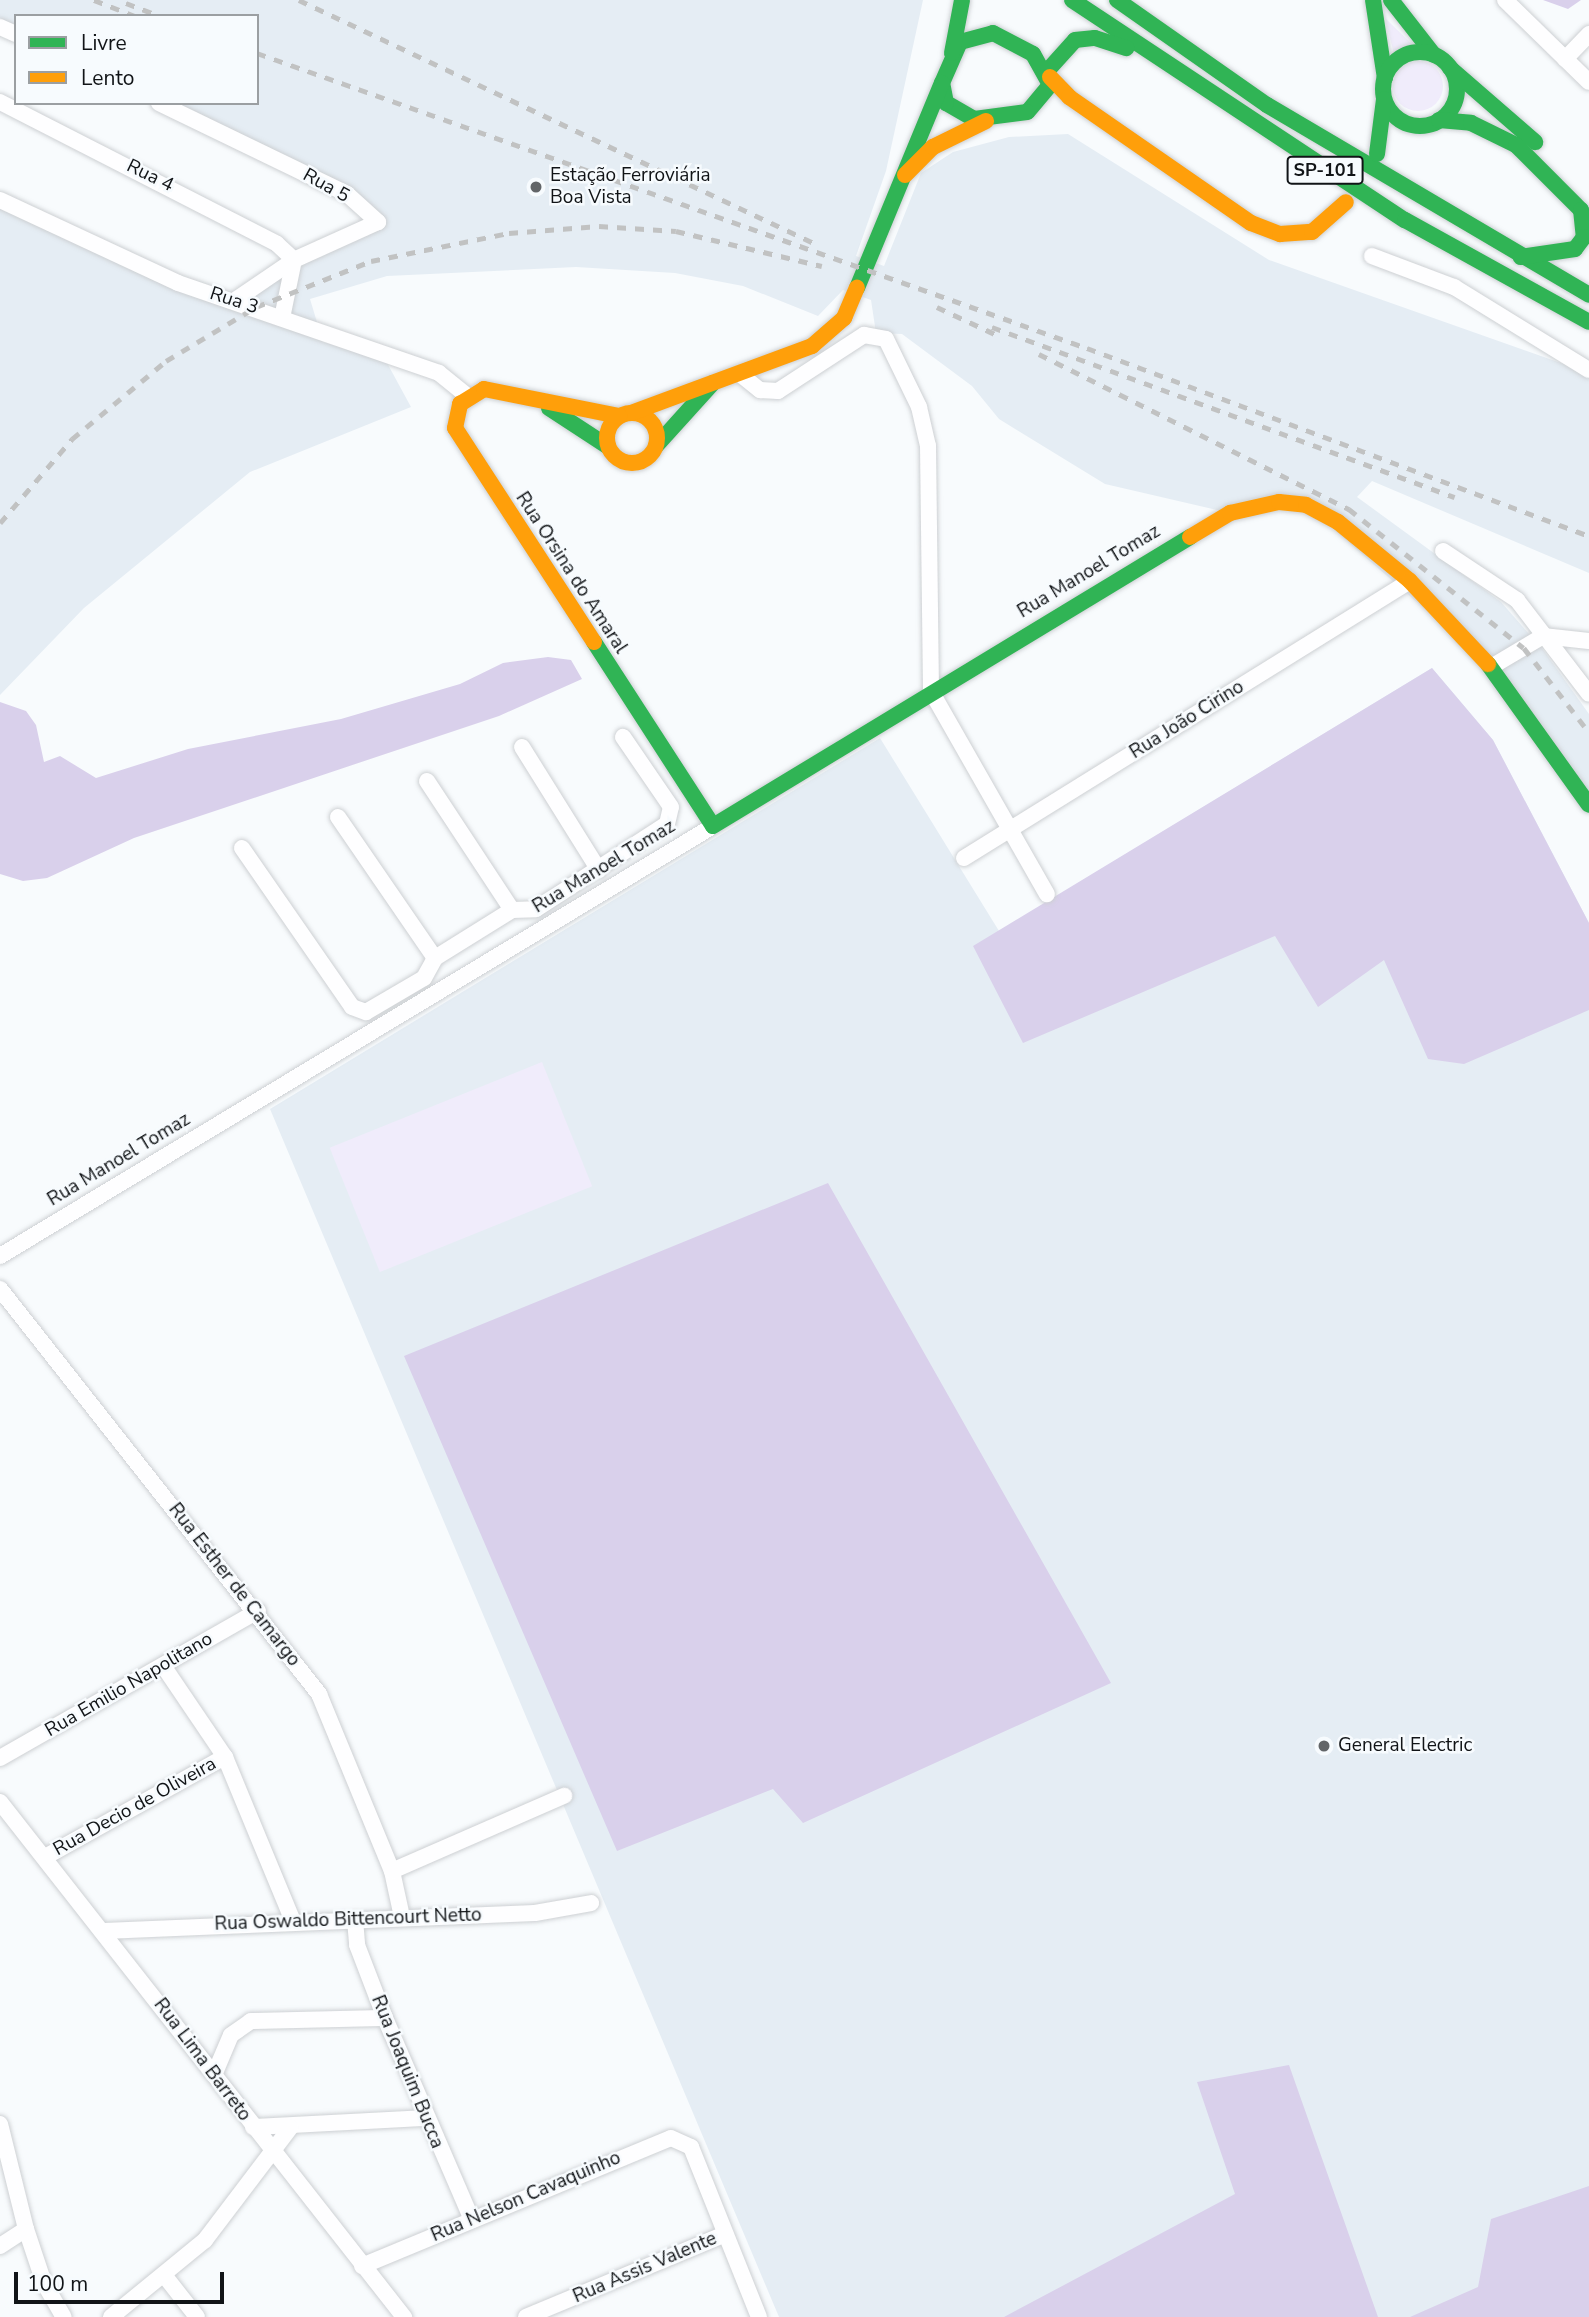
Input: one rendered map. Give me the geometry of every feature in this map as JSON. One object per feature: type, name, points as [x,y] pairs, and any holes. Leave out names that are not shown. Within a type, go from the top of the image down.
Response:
[{"type":"main road","points":[[607,446],[609,426],[625,414],[812,346],[844,318],[898,182],[942,83],[952,53],[962,0]]},
{"type":"main road","name":"SP-101","points":[[1072,0],[1165,65],[1405,220],[1589,322]]},
{"type":"main road","name":"SP-101","points":[[1118,0],[1267,105],[1520,257],[1589,295]]},
{"type":"main road","points":[[1132,0],[1154,27]]},
{"type":"main road","points":[[1373,0],[1385,78],[1379,150],[1419,126],[1439,120],[1471,123],[1517,145],[1581,210],[1584,237],[1574,249],[1564,255],[1520,257]]},
{"type":"main road","points":[[1391,0],[1433,55],[1589,197]]},
{"type":"main road","points":[[952,53],[965,38],[993,33],[1019,44],[1102,118],[1251,223],[1280,234],[1312,232],[1346,202]]},
{"type":"main road","points":[[1036,107],[1049,73],[1070,43],[1090,38],[1165,65]]},
{"type":"main road","points":[[1385,78],[1407,55],[1433,55]]},
{"type":"main road","points":[[1439,120],[1456,93],[1450,68]]},
{"type":"main road","points":[[942,83],[951,108],[986,121]]},
{"type":"main road","points":[[1384,99],[1400,120],[1419,126]]},
{"type":"main road","points":[[898,182],[933,147],[986,121],[1036,107],[1102,118]]},
{"type":"main road","points":[[534,400],[631,464],[647,458],[713,383]]},
{"type":"main road","points":[[467,396],[484,389],[649,419],[656,446]]},
{"type":"main road","name":"Rua Orsina do Amaral","points":[[467,396],[456,414],[462,446],[713,826]]},
{"type":"main road","name":"Rua Manoel Tomaz","points":[[713,826],[931,691],[1230,513],[1255,503],[1306,505],[1338,522],[1410,581],[1491,667],[1589,805]]},
{"type":"street","points":[[1505,0],[1589,82]]},
{"type":"street","points":[[1565,59],[1589,34]]},
{"type":"street","name":"Rua 4","points":[[0,102],[255,228],[294,260]]},
{"type":"street","name":"Rua 5","points":[[163,105],[347,194],[377,222],[294,260],[234,301]]},
{"type":"street","name":"Rua 3","points":[[0,200],[177,283],[439,373],[467,396]]},
{"type":"street","points":[[1371,256],[1454,287],[1589,370]]},
{"type":"street","points":[[282,318],[294,260]]},
{"type":"street","points":[[740,374],[760,390],[786,388],[876,333],[886,339],[925,426],[931,691],[1047,894]]},
{"type":"street","points":[[1443,551],[1517,600],[1589,694]]},
{"type":"street","name":"Rua João Cirino","points":[[964,858],[1410,581]]},
{"type":"street","points":[[1491,667],[1543,636],[1589,641]]},
{"type":"street","points":[[242,848],[357,1011],[366,1012],[424,978],[435,958],[512,910],[536,909],[599,870],[671,818],[671,807],[623,737]]},
{"type":"street","points":[[522,747],[599,870]]},
{"type":"street","points":[[427,781],[512,910]]},
{"type":"street","points":[[338,817],[435,958]]},
{"type":"street","name":"Rua Manoel Tomaz","points":[[0,1256],[713,826]]},
{"type":"street","points":[[493,923],[508,950]]},
{"type":"street","name":"Rua Esther de Camargo","points":[[0,1289],[258,1611],[319,1694],[392,1871],[402,1917]]},
{"type":"street","name":"Rua Emilio Napolitano","points":[[0,1758],[164,1667],[258,1611]]},
{"type":"street","points":[[164,1667],[225,1757],[293,1921]]},
{"type":"street","name":"Rua Decio de Oliveira","points":[[46,1857],[225,1757]]},
{"type":"street","points":[[392,1871],[564,1796]]},
{"type":"street","name":"Rua Lima Barreto","points":[[0,1802],[104,1931],[268,2149],[404,2317]]},
{"type":"street","name":"Rua Oswaldo Bittencourt Netto","points":[[104,1931],[293,1921],[535,1913],[591,1903]]},
{"type":"street","name":"Rua Joaquim Bucca","points":[[355,1920],[357,1945],[424,2119],[472,2220]]},
{"type":"street","points":[[202,2060],[219,2053],[251,2021],[385,2018]]},
{"type":"street","points":[[214,2075],[219,2053]]},
{"type":"street","points":[[253,2127],[290,2128],[424,2119]]},
{"type":"street","points":[[0,2123],[26,2229],[47,2291],[64,2317]]},
{"type":"street","points":[[111,2317],[205,2239],[268,2149],[290,2128]]},
{"type":"street","name":"Rua Nelson Cavaquinho","points":[[362,2266],[661,2139],[691,2147],[725,2234]]},
{"type":"street","points":[[0,2245],[26,2229]]},
{"type":"street","points":[[725,2234],[759,2317]]},
{"type":"street","name":"Rua Assis Valente","points":[[526,2317],[725,2234]]},
{"type":"street","points":[[164,2275],[197,2317]]},
{"type":"shaded area","points":[[0,0],[923,0],[886,171],[856,256],[884,266],[921,173],[953,152],[1009,137],[1068,134],[1269,260],[1589,373],[1589,573],[1372,481],[1357,497],[1501,602],[1544,651],[1589,714],[1589,805],[1491,667],[1306,505],[1230,513],[1105,484],[999,419],[972,386],[902,334],[876,333],[871,300],[843,290],[818,316],[743,286],[675,273],[576,267],[387,276],[310,299],[323,342],[386,361],[411,407],[250,472],[84,608],[0,695],[0,200],[234,301],[377,222],[347,194],[163,105],[259,105],[259,14],[14,14],[14,33],[0,27]]},
{"type":"shaded area","points":[[1543,0],[1581,0],[1568,9]]},
{"type":"shaded area","points":[[1385,18],[1418,50],[1394,54]]},
{"type":"shaded area","points":[[1418,61],[1436,68],[1443,86],[1436,104],[1418,111],[1400,104],[1393,86],[1400,68]]},
{"type":"shaded area","points":[[548,657],[571,660],[582,679],[499,716],[134,838],[47,878],[23,881],[0,874],[0,702],[26,711],[36,725],[44,762],[60,756],[96,778],[188,749],[341,719],[460,684],[503,663]]},
{"type":"shaded area","name":"General Electric","points":[[1432,668],[1493,740],[1589,923],[1589,2317],[779,2317],[270,1109],[880,738],[999,931]]},
{"type":"shaded area","points":[[1432,668],[1493,740],[1589,923],[1589,1010],[1464,1064],[1428,1059],[1384,960],[1318,1007],[1275,936],[1023,1043],[973,946]]},
{"type":"shaded area","points":[[542,1062],[592,1186],[380,1272],[330,1148]]},
{"type":"shaded area","points":[[828,1183],[1111,1683],[803,1823],[773,1789],[617,1851],[404,1356]]},
{"type":"shaded area","points":[[1289,2065],[1378,2317],[1004,2317],[1235,2194],[1197,2082]]},
{"type":"shaded area","points":[[1589,2186],[1589,2317],[1410,2317],[1478,2287],[1491,2219]]},
{"type":"railway","points":[[94,0],[130,14]]},
{"type":"railway","points":[[299,0],[818,245]]},
{"type":"railway","points":[[126,3],[155,14]]},
{"type":"railway","points":[[259,54],[1087,348],[1589,536]]},
{"type":"railway","points":[[0,523],[72,439],[166,361],[256,307],[371,261],[509,233],[599,226],[676,231],[822,266]]},
{"type":"railway","points":[[937,307],[997,335]]},
{"type":"railway","points":[[992,327],[1455,497]]},
{"type":"railway","points":[[1039,354],[1349,509],[1524,648],[1589,732]]},
{"type":"traffic: fast","points":[[952,53],[962,0]]},
{"type":"traffic: fast","points":[[1072,0],[1405,220],[1589,322]]},
{"type":"traffic: fast","points":[[1117,0],[1267,105],[1589,295]]},
{"type":"traffic: fast","points":[[1373,0],[1385,78]]},
{"type":"traffic: fast","points":[[1391,0],[1434,55]]},
{"type":"traffic: fast","points":[[993,33],[1033,54],[1050,85],[1027,112],[974,119],[946,103],[942,83],[960,42],[993,33]]},
{"type":"traffic: fast","points":[[1048,70],[1075,40],[1095,38],[1126,48]]},
{"type":"traffic: fast","points":[[1420,52],[1434,55],[1446,63],[1454,75],[1457,89],[1454,103],[1446,115],[1434,123],[1420,126],[1406,123],[1394,115],[1386,103],[1383,89],[1386,75],[1394,63],[1406,55],[1420,52]]},
{"type":"traffic: fast","points":[[1450,68],[1535,142]]},
{"type":"traffic: fast","points":[[857,288],[942,83]]},
{"type":"traffic: fast","points":[[1377,154],[1384,99]]},
{"type":"traffic: fast","points":[[1439,120],[1471,123],[1516,145],[1581,210],[1584,237],[1575,249],[1521,257]]},
{"type":"traffic: fast","points":[[656,446],[713,383]]},
{"type":"traffic: fast","points":[[549,408],[607,446]]},
{"type":"traffic: fast","points":[[594,642],[713,826],[1190,537]]},
{"type":"traffic: fast","points":[[1488,664],[1589,805]]},
{"type":"traffic: slow","points":[[1050,77],[1069,97],[1251,223],[1280,234],[1312,232],[1346,202]]},
{"type":"traffic: slow","points":[[905,175],[933,147],[986,121]]},
{"type":"traffic: slow","points":[[631,413],[812,346],[844,318],[857,288]]},
{"type":"traffic: slow","points":[[594,642],[455,428],[460,404],[484,389],[619,416]]},
{"type":"traffic: slow","points":[[632,413],[650,420],[657,438],[650,456],[632,463],[614,456],[607,438],[614,420],[632,413]]},
{"type":"traffic: slow","points":[[1190,537],[1230,513],[1279,502],[1306,505],[1338,522],[1410,581],[1488,664]]},
{"type":"place","name":"Estação Ferroviária Boa Vista","points":[[536,187]]},
{"type":"place","name":"General Electric","points":[[1324,1746]]}]
